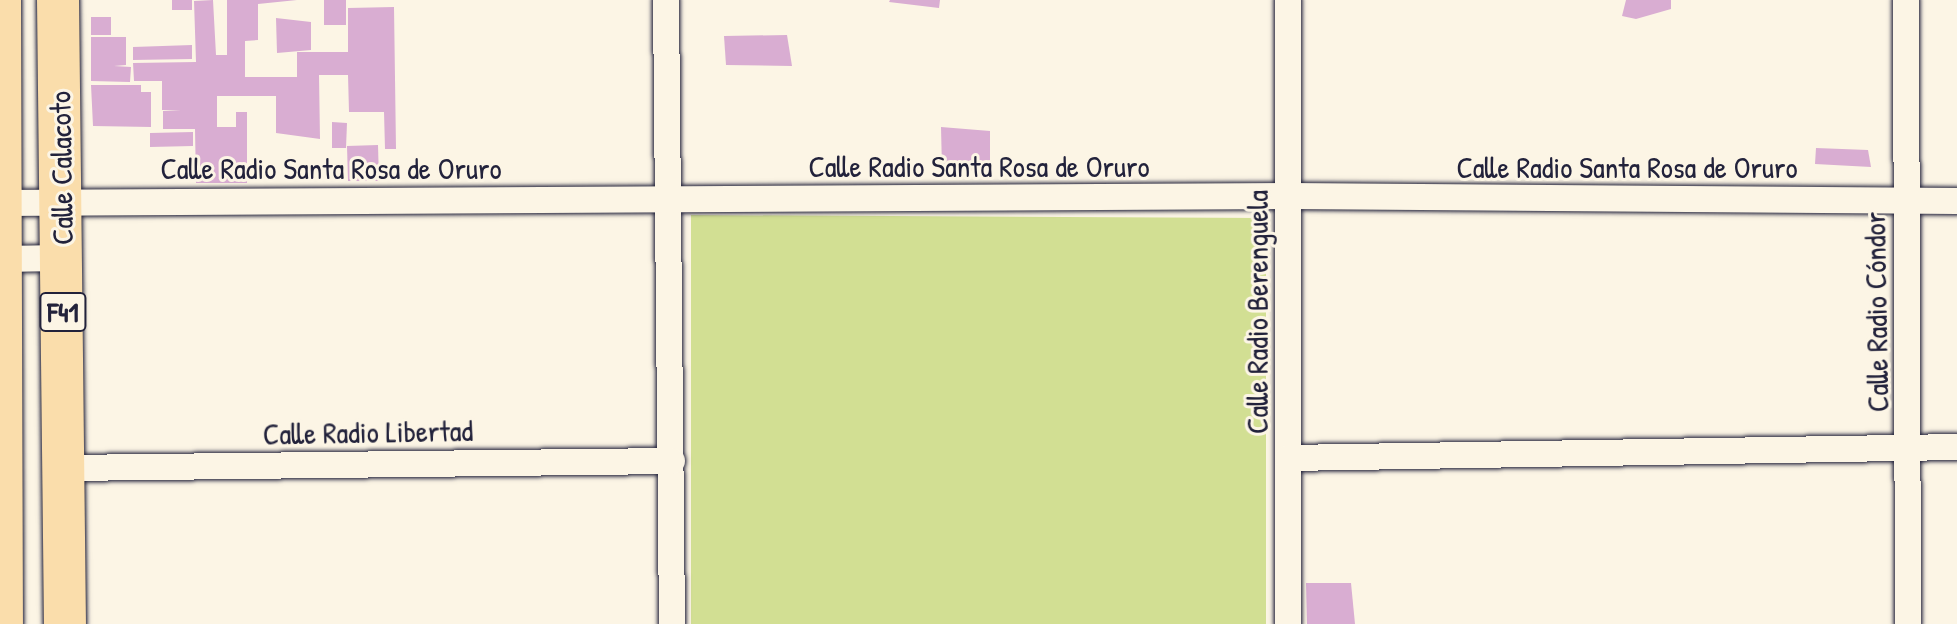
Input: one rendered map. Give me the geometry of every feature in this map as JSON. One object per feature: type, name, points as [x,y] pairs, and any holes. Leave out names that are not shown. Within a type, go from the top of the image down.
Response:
[{"type":"main road","name":"Calle Calacoto","points":[[0,0],[2,624]]},
{"type":"main road","name":"Calle Calacoto","points":[[58,0],[65,624]]},
{"type":"street","points":[[666,0],[672,624]]},
{"type":"street","name":"Calle Radio Berenguela","points":[[1288,0],[1288,624]]},
{"type":"street","name":"Calle Radio Cóndor","points":[[1906,0],[1910,448],[1908,624]]},
{"type":"street","name":"Calle Radio Santa Rosa de Oruro","points":[[0,203],[61,200],[1290,196],[1957,201]]},
{"type":"street","points":[[1,259],[62,258]]},
{"type":"street","points":[[1288,458],[1957,447]]},
{"type":"street","name":"Calle Radio Libertad","points":[[65,468],[672,461]]},
{"type":"green space","points":[[691,215],[1266,218],[1266,624],[691,624]]},
{"type":"building","points":[[172,0],[192,0],[192,10],[172,10]]},
{"type":"building","points":[[213,0],[216,55],[227,55],[227,0],[297,0],[258,4],[258,40],[245,41],[245,77],[297,77],[297,52],[348,52],[348,8],[394,7],[396,149],[385,149],[384,112],[349,112],[348,75],[319,75],[320,139],[276,133],[276,96],[217,96],[217,127],[236,127],[236,112],[247,112],[247,183],[196,183],[195,129],[163,129],[163,111],[181,110],[162,110],[162,81],[134,81],[133,63],[196,62],[194,1]]},
{"type":"building","points":[[324,0],[346,0],[346,25],[324,25]]},
{"type":"building","points":[[890,0],[940,0],[939,8]]},
{"type":"building","points":[[1626,0],[1671,0],[1671,9],[1636,19],[1622,16]]},
{"type":"building","points":[[91,17],[111,17],[111,35],[91,35]]},
{"type":"building","points":[[276,18],[311,22],[311,50],[277,53]]},
{"type":"building","points":[[787,35],[792,66],[726,65],[724,36]]},
{"type":"building","points":[[91,37],[126,37],[126,65],[114,66],[131,67],[130,82],[91,81]]},
{"type":"building","points":[[192,45],[192,59],[133,60],[133,47]]},
{"type":"building","points":[[91,85],[141,85],[141,92],[151,92],[151,127],[93,126]]},
{"type":"building","points":[[332,122],[347,123],[346,148],[332,148]]},
{"type":"building","points":[[941,127],[990,131],[990,172],[942,169]]},
{"type":"building","points":[[193,132],[193,146],[150,147],[150,133]]},
{"type":"building","points":[[378,145],[379,181],[348,181],[347,146]]},
{"type":"building","points":[[1816,148],[1868,150],[1871,167],[1815,164]]},
{"type":"building","points":[[1306,583],[1351,583],[1355,624],[1307,624]]}]
